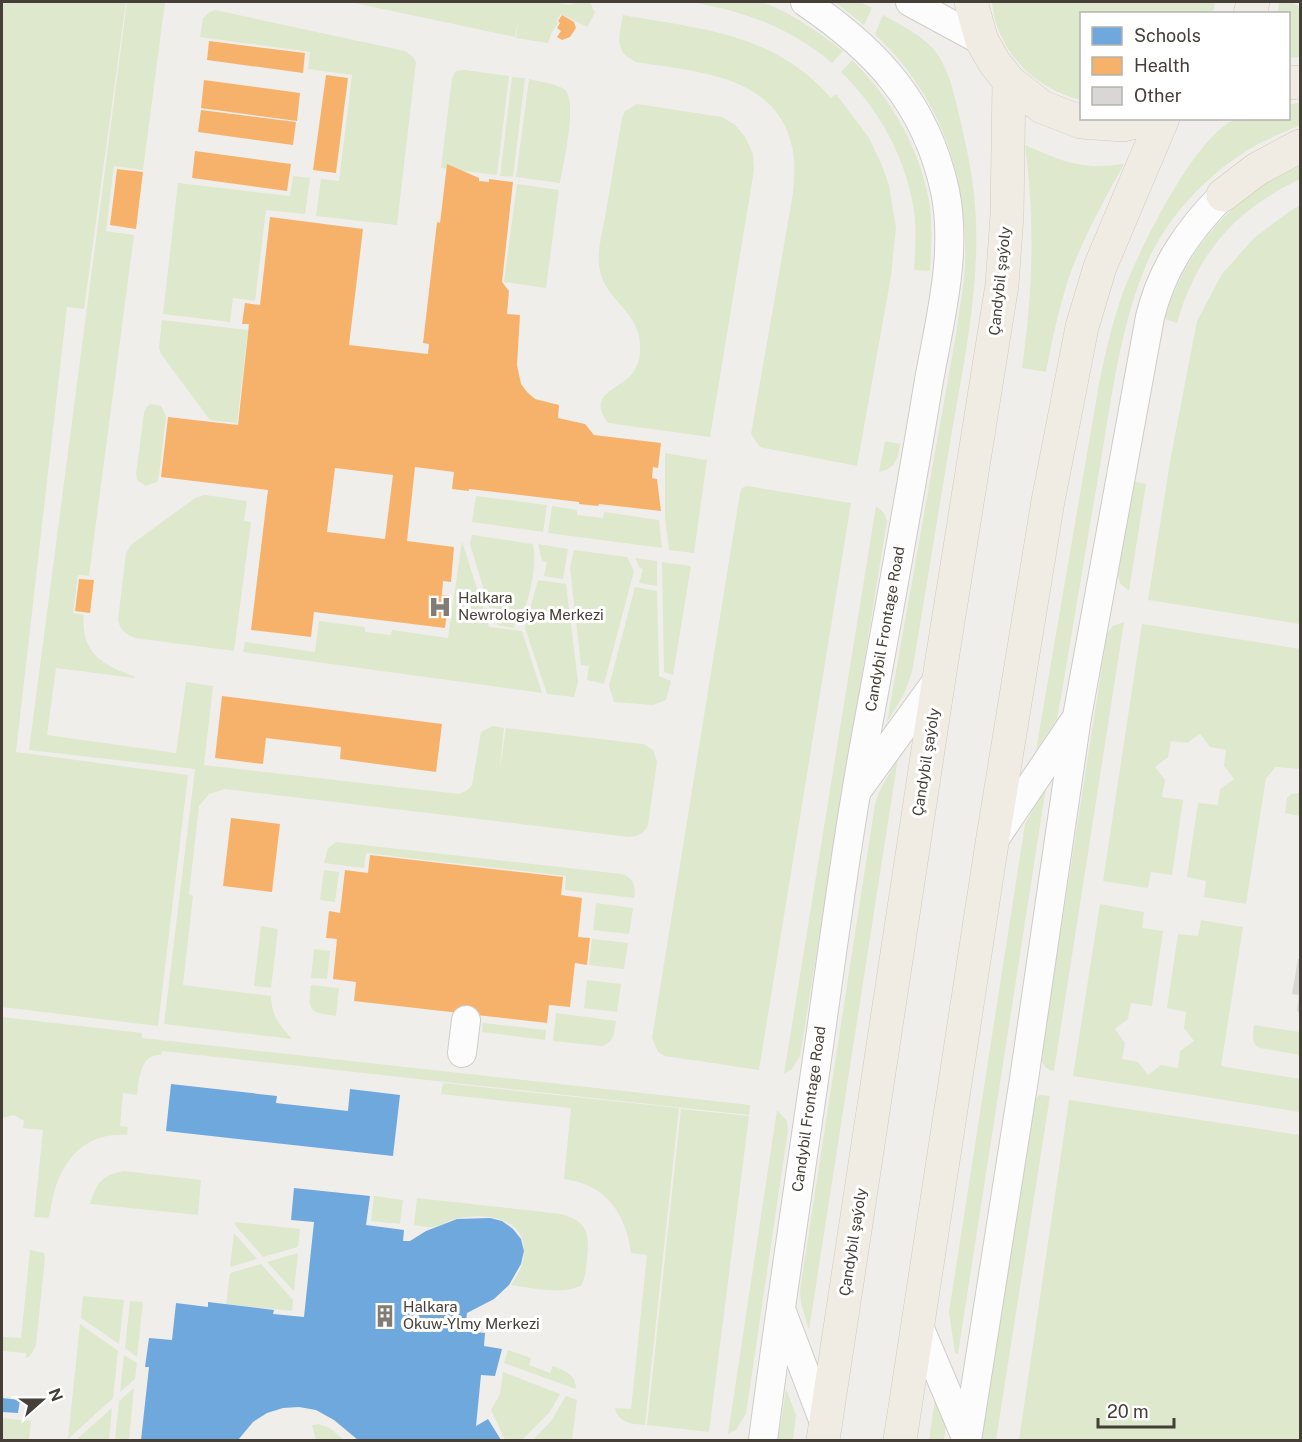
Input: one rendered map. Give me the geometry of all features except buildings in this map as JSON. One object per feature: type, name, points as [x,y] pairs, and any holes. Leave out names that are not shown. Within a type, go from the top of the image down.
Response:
[{"type":"main road","points":[[971,2],[982,41],[994,62],[1009,81],[1042,107],[1081,122],[1123,125],[1146,120]]},
{"type":"main road","name":"Çandybil şaýoly","points":[[824,1433],[939,678],[1002,285],[1007,215],[1009,81]]},
{"type":"main road","points":[[900,1440],[992,843],[1048,501],[1082,327],[1100,267],[1162,120]]},
{"type":"main road","points":[[1223,195],[1257,169],[1300,146]]},
{"type":"street","name":"Candybil Frontage Road","points":[[763,1440],[780,1307],[855,793],[910,492],[945,289],[949,252],[949,225],[945,194],[929,140],[900,87],[878,60],[859,42],[805,2]]},
{"type":"street","points":[[910,2],[982,41]]},
{"type":"street","points":[[968,1440],[1077,717],[1155,295],[1178,250],[1207,211],[1223,195]]},
{"type":"street","points":[[855,793],[939,678]]},
{"type":"street","points":[[992,843],[1077,717]]},
{"type":"street","points":[[462,1053],[466,1020]]},
{"type":"street","points":[[780,1307],[824,1433]]},
{"type":"street","points":[[918,1324],[968,1440]]},
{"type":"green space","points":[[742,1],[767,4],[802,22],[843,51],[832,63],[800,40],[766,23],[749,16],[692,2]]},
{"type":"green space","points":[[2,2],[126,2],[84,309],[67,307],[16,752],[188,775],[158,1026],[2,1007]]},
{"type":"green space","points":[[127,2],[165,2],[143,170],[114,166],[106,231],[134,235],[89,576],[78,575],[73,613],[84,615],[86,639],[96,656],[134,678],[56,668],[47,735],[176,753],[186,682],[213,686],[204,765],[459,794],[472,785],[481,732],[493,726],[504,728],[499,774],[506,728],[643,744],[653,750],[657,762],[648,825],[645,831],[629,837],[225,789],[209,794],[199,806],[189,894],[193,896],[183,985],[271,996],[277,1020],[292,1039],[164,1024],[195,769],[29,750]]},
{"type":"green space","points":[[350,2],[553,2],[570,5],[576,2],[590,2],[595,13],[587,27],[561,14],[548,43],[516,38],[518,20],[515,37]]},
{"type":"green space","points":[[835,2],[860,2],[872,8],[864,25]]},
{"type":"green space","points":[[992,2],[1215,2],[1213,12],[1080,12],[1080,100],[1048,87],[1021,65],[1010,52],[995,20]]},
{"type":"green space","points":[[1279,2],[1291,2],[1300,7],[1300,57],[1290,58],[1290,12],[1278,12]]},
{"type":"green space","points":[[215,10],[405,51],[412,56],[416,62],[397,225],[316,216],[321,179],[339,181],[352,75],[308,69],[310,52],[200,37],[203,18]]},
{"type":"green space","points":[[623,15],[708,30],[761,47],[786,60],[809,76],[831,98],[836,94],[869,138],[889,185],[896,228],[891,276],[857,466],[760,447],[751,434],[793,193],[793,153],[783,123],[769,104],[751,91],[730,81],[708,74],[636,62],[629,58],[619,43]]},
{"type":"green space","points":[[883,15],[927,43],[938,55],[946,70],[952,86],[971,170],[976,250],[969,333],[912,672],[904,694],[887,722],[957,329],[964,282],[965,232],[955,169],[946,140],[917,84],[898,58],[875,34]]},
{"type":"green space","points":[[852,60],[879,90],[911,143],[929,201],[930,271],[914,270],[915,221],[909,186],[896,150],[878,116],[841,72]]},
{"type":"green space","points":[[456,71],[509,76],[497,175],[441,168],[452,78]]},
{"type":"green space","points":[[512,77],[525,78],[513,177],[500,176]]},
{"type":"green space","points":[[529,79],[557,86],[565,90],[569,97],[569,135],[560,183],[516,177]]},
{"type":"green space","points":[[1300,103],[1300,125],[1251,148],[1209,179],[1184,205],[1162,234],[1146,265],[1122,341],[1057,719],[1036,750],[1099,384],[1115,317],[1129,276],[1169,198],[1185,172],[1218,131],[1234,120],[1290,120],[1290,104]]},
{"type":"green space","points":[[637,104],[722,117],[735,125],[745,137],[753,154],[754,170],[710,437],[608,423],[601,407],[605,396],[633,372],[640,354],[636,326],[609,292],[600,271],[599,258],[622,118],[625,111]]},
{"type":"green space","points":[[1025,145],[1073,163],[1096,166],[1124,164],[1087,234],[1069,277],[1046,372],[1022,368],[1029,311],[1031,257],[1030,202]]},
{"type":"green space","points":[[1300,164],[1300,179],[1256,205],[1222,236],[1196,275],[1177,323],[1165,319],[1185,269],[1215,226],[1254,191]]},
{"type":"green space","points":[[293,176],[310,178],[305,214],[266,210],[255,301],[233,298],[230,322],[163,314],[178,183],[290,196]]},
{"type":"green space","points":[[517,184],[559,190],[546,288],[504,282]]},
{"type":"green space","points":[[1300,205],[1300,624],[1148,600],[1171,456],[1197,321],[1222,274],[1254,238]]},
{"type":"green space","points":[[162,320],[248,330],[237,423],[210,420],[161,354],[159,348]]},
{"type":"green space","points":[[150,404],[161,406],[166,416],[159,476],[157,482],[146,486],[137,480],[136,474],[144,413]]},
{"type":"green space","points":[[885,441],[900,444],[893,465],[879,472]]},
{"type":"green space","points":[[665,453],[707,460],[694,553],[669,550],[665,518]]},
{"type":"green space","points":[[1131,481],[1146,484],[1129,591],[1120,583],[1117,571]]},
{"type":"green space","points":[[747,486],[851,503],[759,1070],[665,1056],[658,1052],[652,1038],[740,493],[742,488]]},
{"type":"green space","points":[[205,495],[247,501],[244,521],[251,522],[234,651],[135,638],[122,629],[118,620],[126,553],[132,544],[195,498]]},
{"type":"green space","points":[[476,496],[547,505],[543,532],[472,522]]},
{"type":"green space","points":[[552,506],[577,510],[577,515],[603,518],[604,512],[659,520],[662,548],[548,533]]},
{"type":"green space","points":[[876,506],[884,513],[887,521],[800,1056],[792,1069],[784,1074]]},
{"type":"green space","points":[[472,535],[533,544],[532,583],[522,622],[515,622],[514,628],[497,625],[499,609],[489,607],[470,544]]},
{"type":"green space","points":[[462,541],[489,627],[522,631],[542,693],[243,652],[245,642],[315,652],[319,621],[365,627],[365,632],[391,635],[392,630],[448,638]]},
{"type":"green space","points":[[538,544],[568,549],[563,579],[544,576],[547,562],[542,561]]},
{"type":"green space","points":[[574,550],[627,557],[634,571],[604,684],[587,680],[589,666],[581,665],[570,568]]},
{"type":"green space","points":[[635,558],[657,561],[657,586],[639,583],[643,569],[640,568]]},
{"type":"green space","points":[[662,562],[691,566],[673,675],[664,672]]},
{"type":"green space","points":[[538,580],[566,584],[578,682],[574,697],[547,694],[525,628]]},
{"type":"green space","points":[[635,587],[657,591],[659,676],[671,681],[666,700],[653,705],[614,702],[609,686]]},
{"type":"green space","points":[[1124,622],[1054,1071],[1045,1067],[1041,1058],[1107,634],[1113,626]]},
{"type":"green space","points":[[1142,624],[1300,649],[1300,769],[1276,767],[1266,778],[1246,904],[1204,897],[1206,881],[1187,877],[1198,803],[1218,805],[1220,789],[1234,779],[1224,766],[1226,750],[1210,747],[1200,734],[1187,743],[1171,741],[1168,757],[1155,767],[1165,780],[1162,797],[1183,800],[1172,875],[1151,872],[1148,888],[1103,881]]},
{"type":"green space","points":[[898,758],[809,1330],[801,1303],[800,1290],[875,804]]},
{"type":"green space","points":[[1046,787],[958,1354],[955,1353],[949,1312],[1025,824]]},
{"type":"green space","points":[[1300,793],[1300,816],[1285,813],[1287,798],[1291,794]]},
{"type":"green space","points":[[336,842],[622,874],[633,883],[634,898],[565,890],[566,876],[366,853],[364,868],[324,863],[328,848]]},
{"type":"green space","points":[[324,870],[339,872],[335,902],[320,900]]},
{"type":"green space","points":[[596,903],[633,908],[629,934],[593,930]]},
{"type":"green space","points":[[1100,904],[1144,912],[1142,928],[1163,931],[1152,1006],[1131,1003],[1128,1019],[1115,1029],[1125,1043],[1122,1059],[1138,1062],[1148,1075],[1161,1065],[1178,1068],[1180,1051],[1194,1041],[1184,1028],[1186,1012],[1167,1008],[1178,934],[1198,936],[1201,920],[1243,927],[1221,1066],[1300,1079],[1300,1112],[1073,1076]]},
{"type":"green space","points":[[261,926],[278,929],[271,988],[254,986]]},
{"type":"green space","points":[[592,939],[628,943],[624,969],[589,965]]},
{"type":"green space","points":[[314,949],[330,951],[327,979],[311,978]]},
{"type":"green space","points":[[587,980],[621,984],[617,1012],[584,1008]]},
{"type":"green space","points":[[311,985],[339,988],[336,1016],[321,1014],[312,1009],[310,1005]]},
{"type":"green space","points":[[556,1013],[616,1021],[613,1036],[602,1046],[553,1041]]},
{"type":"green space","points":[[2,1017],[142,1033],[142,1038],[750,1105],[749,1115],[162,1051],[161,1055],[154,1056],[145,1063],[140,1075],[137,1095],[123,1093],[120,1126],[128,1127],[127,1135],[110,1135],[95,1139],[82,1147],[72,1156],[57,1183],[48,1218],[34,1217],[43,1130],[23,1128],[24,1121],[14,1115],[2,1118]]},
{"type":"green space","points":[[483,1023],[546,1030],[545,1040],[482,1032]]},
{"type":"green space","points":[[1254,1025],[1300,1032],[1300,1055],[1260,1048],[1255,1044],[1253,1038]]},
{"type":"green space","points":[[443,1083],[679,1108],[645,1425],[622,1420],[615,1408],[631,1409],[647,1255],[631,1253],[619,1214],[602,1194],[579,1182],[564,1179],[571,1108],[441,1094]]},
{"type":"green space","points":[[1039,1095],[1050,1096],[996,1440],[981,1440],[1034,1101]]},
{"type":"green space","points":[[1069,1100],[1300,1135],[1300,1440],[1019,1440]]},
{"type":"green space","points":[[681,1109],[749,1116],[709,1432],[647,1425]]},
{"type":"green space","points":[[777,1110],[787,1121],[788,1130],[746,1414],[736,1430],[728,1434]]},
{"type":"green space","points":[[124,1171],[201,1180],[198,1215],[90,1204],[101,1181],[110,1175]]},
{"type":"green space","points":[[374,1196],[403,1200],[400,1224],[371,1221]]},
{"type":"green space","points":[[417,1198],[561,1214],[576,1220],[585,1229],[588,1242],[586,1272],[581,1286],[555,1290],[511,1285],[520,1270],[524,1254],[523,1242],[513,1226],[497,1218],[477,1216],[456,1219],[433,1227],[414,1225]]},
{"type":"green space","points":[[235,1222],[300,1229],[298,1247],[263,1257],[235,1225]]},
{"type":"green space","points":[[234,1233],[257,1259],[230,1267]]},
{"type":"green space","points":[[30,1250],[44,1253],[45,1258],[36,1345],[30,1356],[26,1358],[26,1353],[2,1351],[2,1337],[21,1338]]},
{"type":"green space","points":[[298,1253],[294,1291],[267,1262]]},
{"type":"green space","points":[[261,1264],[293,1300],[292,1311],[226,1304],[230,1273]]},
{"type":"green space","points":[[83,1296],[124,1300],[119,1344],[81,1318]]},
{"type":"green space","points":[[130,1301],[143,1302],[137,1357],[125,1348]]},
{"type":"green space","points":[[80,1324],[118,1351],[113,1398],[68,1439]]},
{"type":"green space","points":[[508,1350],[531,1358],[529,1365],[550,1373],[553,1366],[566,1372],[572,1376],[576,1389],[504,1363]]},
{"type":"green space","points":[[124,1355],[137,1363],[135,1379],[120,1392]]},
{"type":"green space","points":[[503,1372],[560,1394],[550,1412],[522,1440],[505,1440],[491,1410],[500,1394]]},
{"type":"green space","points":[[134,1388],[129,1440],[115,1440],[119,1401]]},
{"type":"green space","points":[[786,1389],[796,1415],[793,1440],[778,1440]]},
{"type":"green space","points":[[936,1393],[946,1425],[944,1440],[929,1440]]},
{"type":"green space","points":[[566,1396],[577,1400],[572,1440],[533,1440],[551,1421]]},
{"type":"green space","points":[[112,1408],[109,1440],[76,1440]]},
{"type":"green space","points":[[2,1418],[31,1421],[29,1440],[2,1440]]},
{"type":"green space","points":[[318,1424],[330,1428],[344,1440],[316,1440],[312,1425]]},
{"type":"place","name":"Halkara Newrologiya Merkezi","points":[[440,607]]},
{"type":"place","name":"Halkara Okuw-Ylmy Merkezi","points":[[385,1316]]}]
